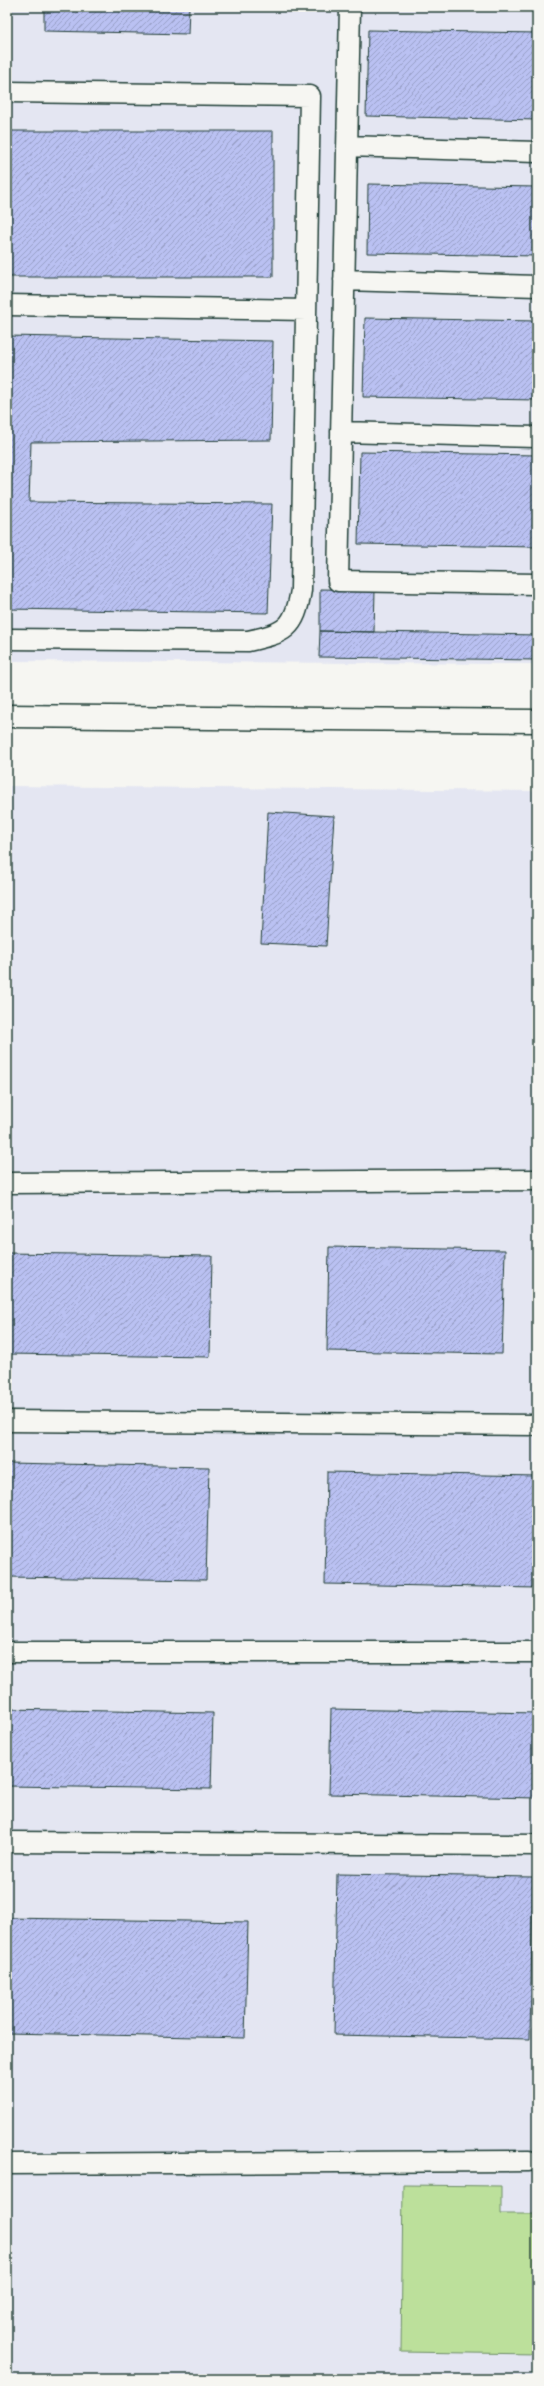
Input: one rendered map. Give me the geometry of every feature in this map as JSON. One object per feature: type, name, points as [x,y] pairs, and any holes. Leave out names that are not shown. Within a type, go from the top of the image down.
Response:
[{"type":"street","points":[[7,716],[537,721]]},
{"type":"lane","points":[[350,7],[338,581],[537,584]]},
{"type":"lane","points":[[7,92],[310,96],[301,590],[298,611],[287,628],[271,636],[248,641],[7,639]]},
{"type":"lane","points":[[347,146],[537,152]]},
{"type":"lane","points":[[344,280],[537,286]]},
{"type":"lane","points":[[7,305],[306,310]]},
{"type":"lane","points":[[341,432],[537,437]]},
{"type":"lane","points":[[7,1183],[537,1180]]},
{"type":"lane","points":[[7,1421],[537,1425]]},
{"type":"lane","points":[[7,1652],[537,1652]]},
{"type":"lane","points":[[7,1842],[537,1845]]},
{"type":"lane","points":[[7,2164],[529,2161]]},
{"type":"shaded area","points":[[7,7],[537,7],[537,664],[7,661]]},
{"type":"shaded area","points":[[7,786],[537,791],[537,2379],[7,2379]]},
{"type":"green space","points":[[403,2185],[501,2186],[501,2214],[537,2214],[537,2354],[401,2352]]},
{"type":"building","points":[[44,7],[189,7],[188,34],[44,31]]},
{"type":"building","points":[[368,30],[537,33],[537,120],[366,116]]},
{"type":"building","points":[[7,131],[273,131],[273,277],[7,277]]},
{"type":"building","points":[[368,184],[537,187],[537,256],[367,253]]},
{"type":"building","points":[[365,318],[537,321],[537,400],[363,397]]},
{"type":"building","points":[[7,336],[273,341],[271,440],[31,442],[29,502],[272,504],[268,613],[7,609]]},
{"type":"building","points":[[360,452],[537,455],[537,547],[358,544]]},
{"type":"building","points":[[320,589],[375,590],[374,632],[320,631]]},
{"type":"building","points":[[320,631],[537,635],[537,660],[319,657]]},
{"type":"building","points":[[268,812],[334,816],[326,946],[261,943]]},
{"type":"building","points":[[329,1247],[505,1250],[502,1354],[327,1351]]},
{"type":"building","points":[[7,1253],[212,1256],[210,1357],[7,1354]]},
{"type":"building","points":[[7,1463],[209,1467],[206,1580],[7,1577]]},
{"type":"building","points":[[327,1472],[537,1476],[537,1588],[325,1584]]},
{"type":"building","points":[[7,1709],[213,1713],[211,1789],[7,1786]]},
{"type":"building","points":[[331,1709],[537,1713],[537,1798],[329,1794]]},
{"type":"building","points":[[337,1874],[533,1877],[530,2039],[334,2035]]},
{"type":"building","points":[[7,1918],[248,1922],[245,2038],[7,2033]]}]
